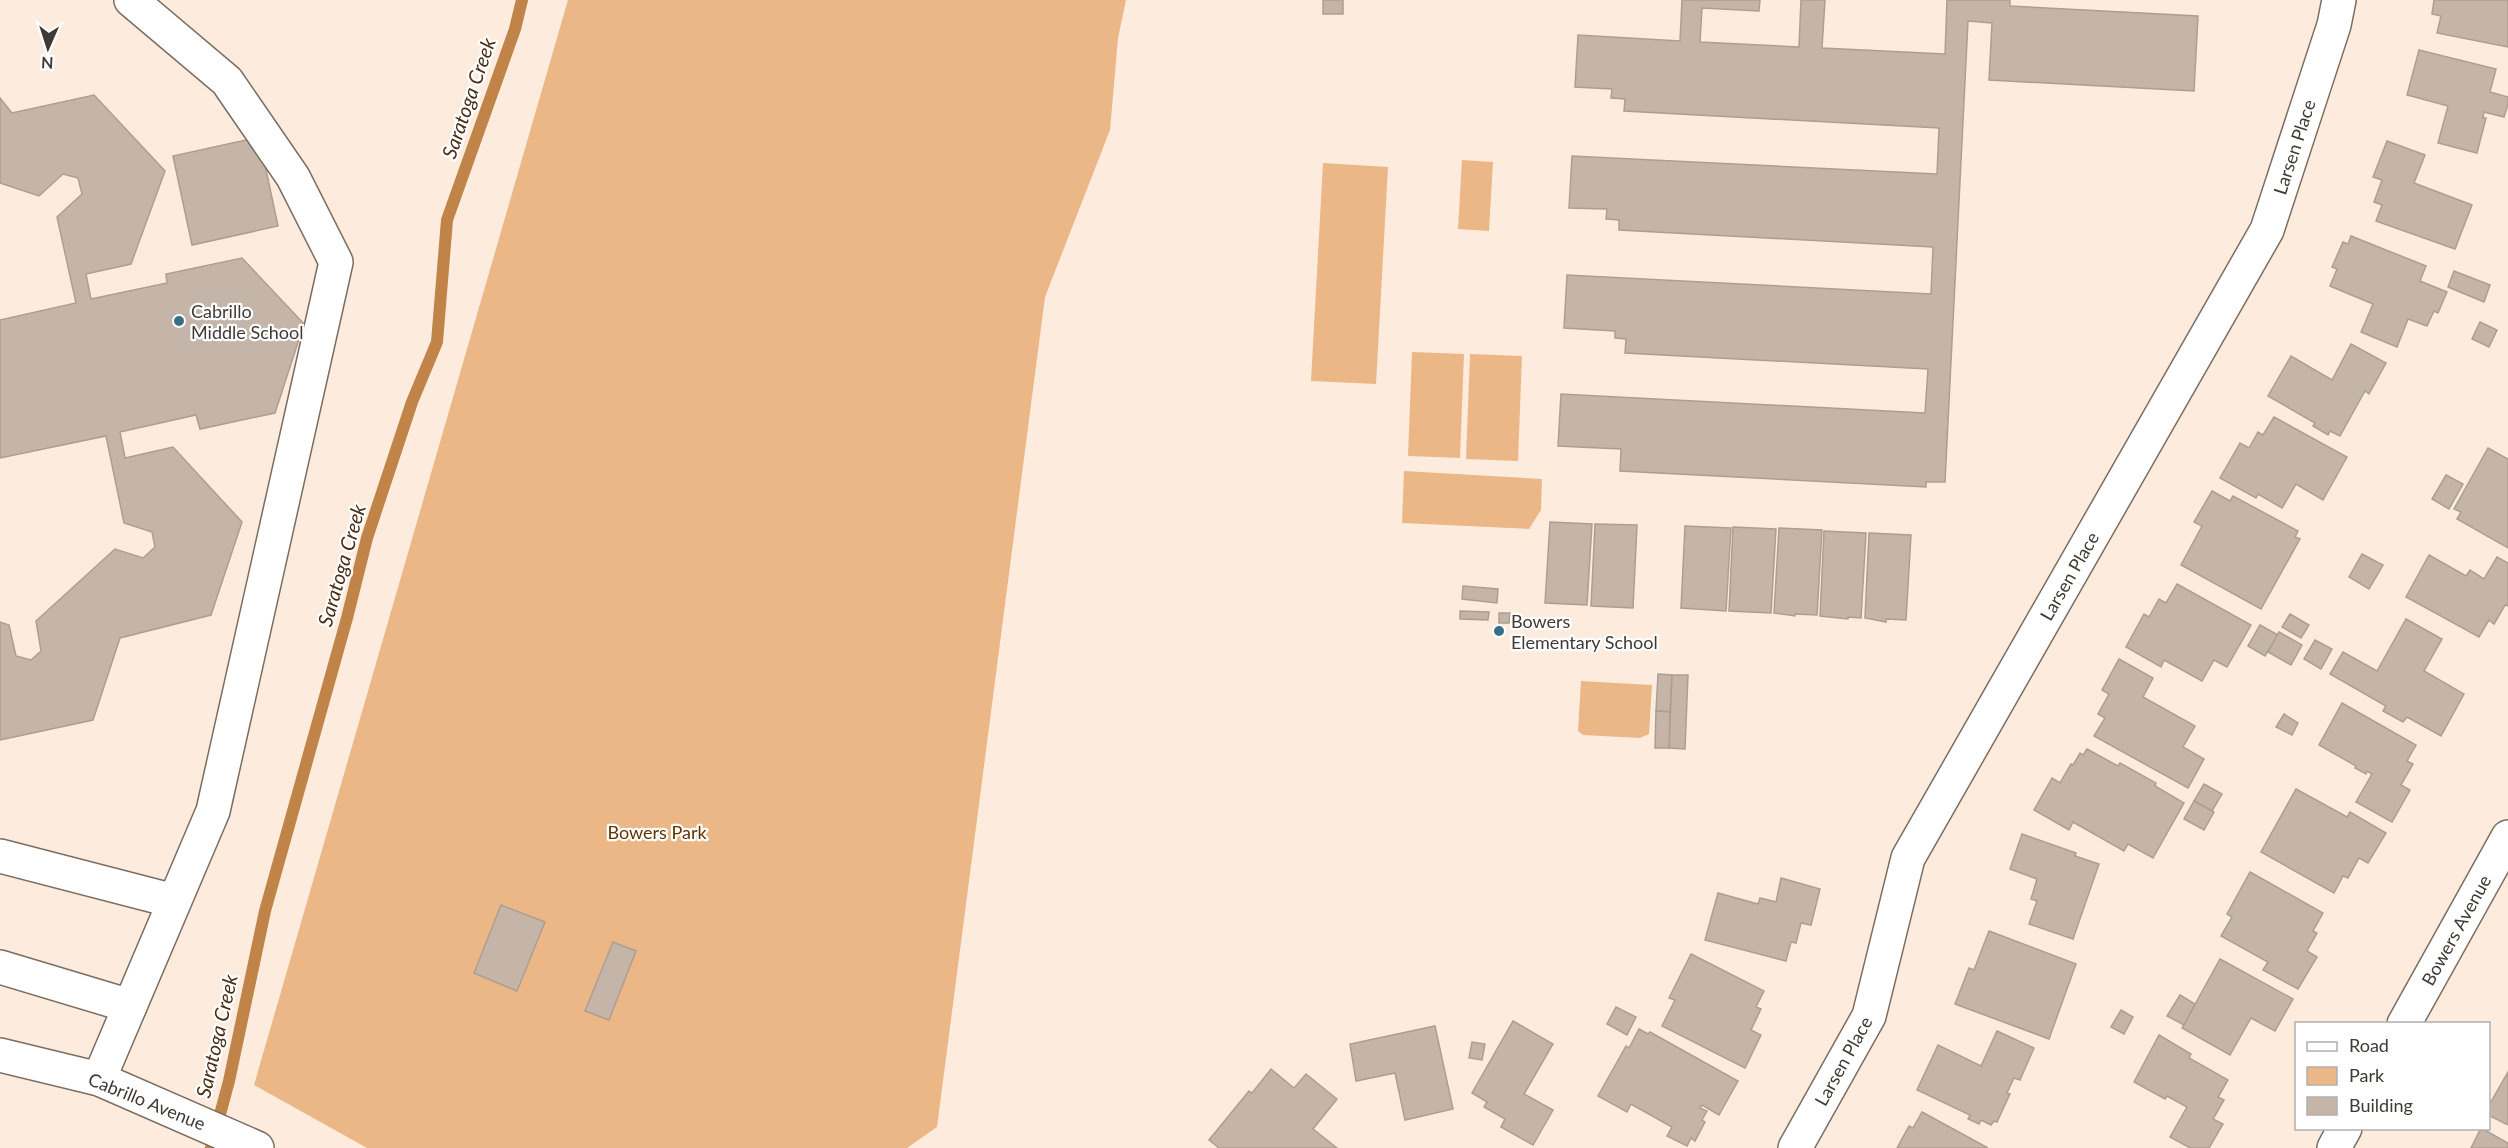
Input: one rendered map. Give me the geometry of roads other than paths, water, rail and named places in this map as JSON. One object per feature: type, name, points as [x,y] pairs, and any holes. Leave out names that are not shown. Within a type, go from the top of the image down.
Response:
[{"type":"street","points":[[99,1079],[213,811],[336,262],[293,177],[228,81],[131,0]]},
{"type":"street","name":"Larsen Place","points":[[1795,1148],[1869,1016],[1908,858],[2267,230],[2334,25],[2339,0]]},
{"type":"street","name":"Bowers Avenue","points":[[2405,1022],[2508,837]]},
{"type":"street","points":[[0,856],[174,902]]},
{"type":"street","points":[[0,967],[130,1006]]},
{"type":"street","name":"Cabrillo Avenue","points":[[0,1055],[99,1079],[254,1147]]},
{"type":"street","points":[[2334,1148],[2344,1130]]},
{"type":"waterway","name":"Saratoga Creek","points":[[211,1148],[229,1081],[265,911],[347,618],[367,538],[412,402],[437,342],[447,220],[515,29],[522,0]]},
{"type":"place","name":"Cabrillo Middle School","points":[[179,321]]},
{"type":"place","name":"Bowers Elementary School","points":[[1499,631]]},
{"type":"park label","name":"Bowers Park","points":[[657,832]]}]
